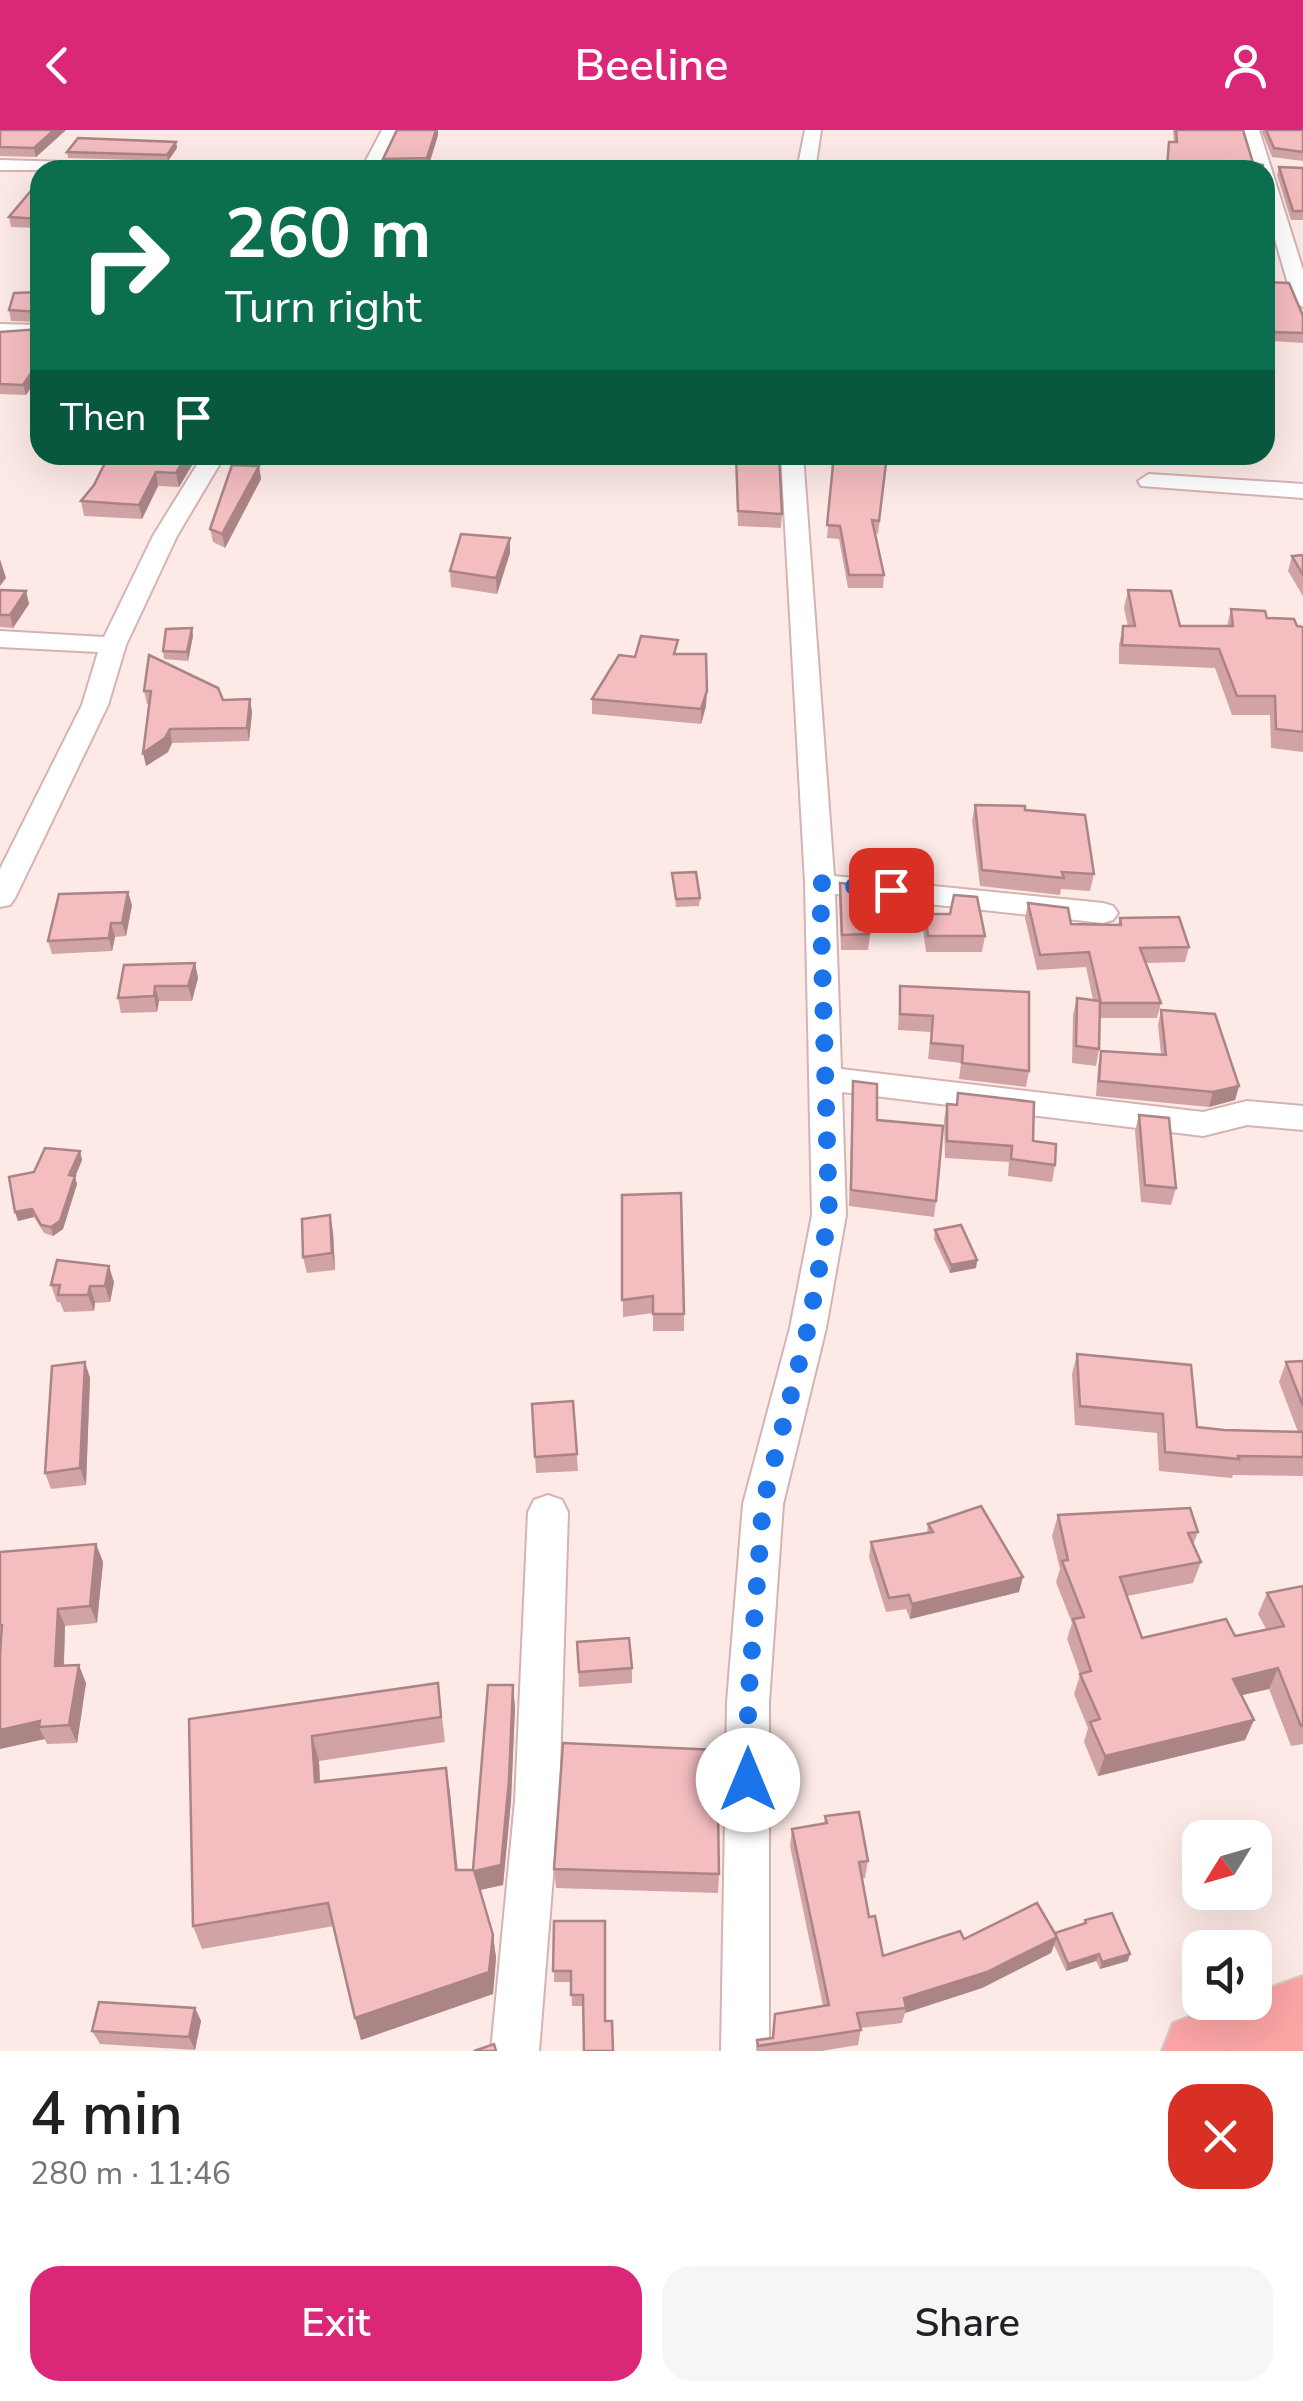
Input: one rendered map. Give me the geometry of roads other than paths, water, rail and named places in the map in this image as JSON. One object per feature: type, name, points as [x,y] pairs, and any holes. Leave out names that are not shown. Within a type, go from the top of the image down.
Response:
[{"type":"highway","points":[[1200,2051],[1303,2015]]},
{"type":"street","points":[[375,160],[390,130]]},
{"type":"street","points":[[808,160],[813,130]]},
{"type":"street","points":[[1250,130],[1270,160]]},
{"type":"street","points":[[0,166],[30,167]]},
{"type":"street","points":[[1275,171],[1303,301]]},
{"type":"street","points":[[0,330],[30,331]]},
{"type":"street","points":[[0,898],[94,705],[113,645],[165,536],[208,465]]},
{"type":"street","points":[[745,2051],[748,1702],[763,1504],[808,1328],[829,1215],[820,883],[793,465]]},
{"type":"street","points":[[1150,481],[1303,490]]},
{"type":"street","points":[[0,639],[113,645]]},
{"type":"street","points":[[820,883],[1104,913]]},
{"type":"street","points":[[826,1079],[1203,1124],[1247,1113],[1303,1118]]},
{"type":"street","points":[[515,2051],[537,1800],[548,1512]]}]
